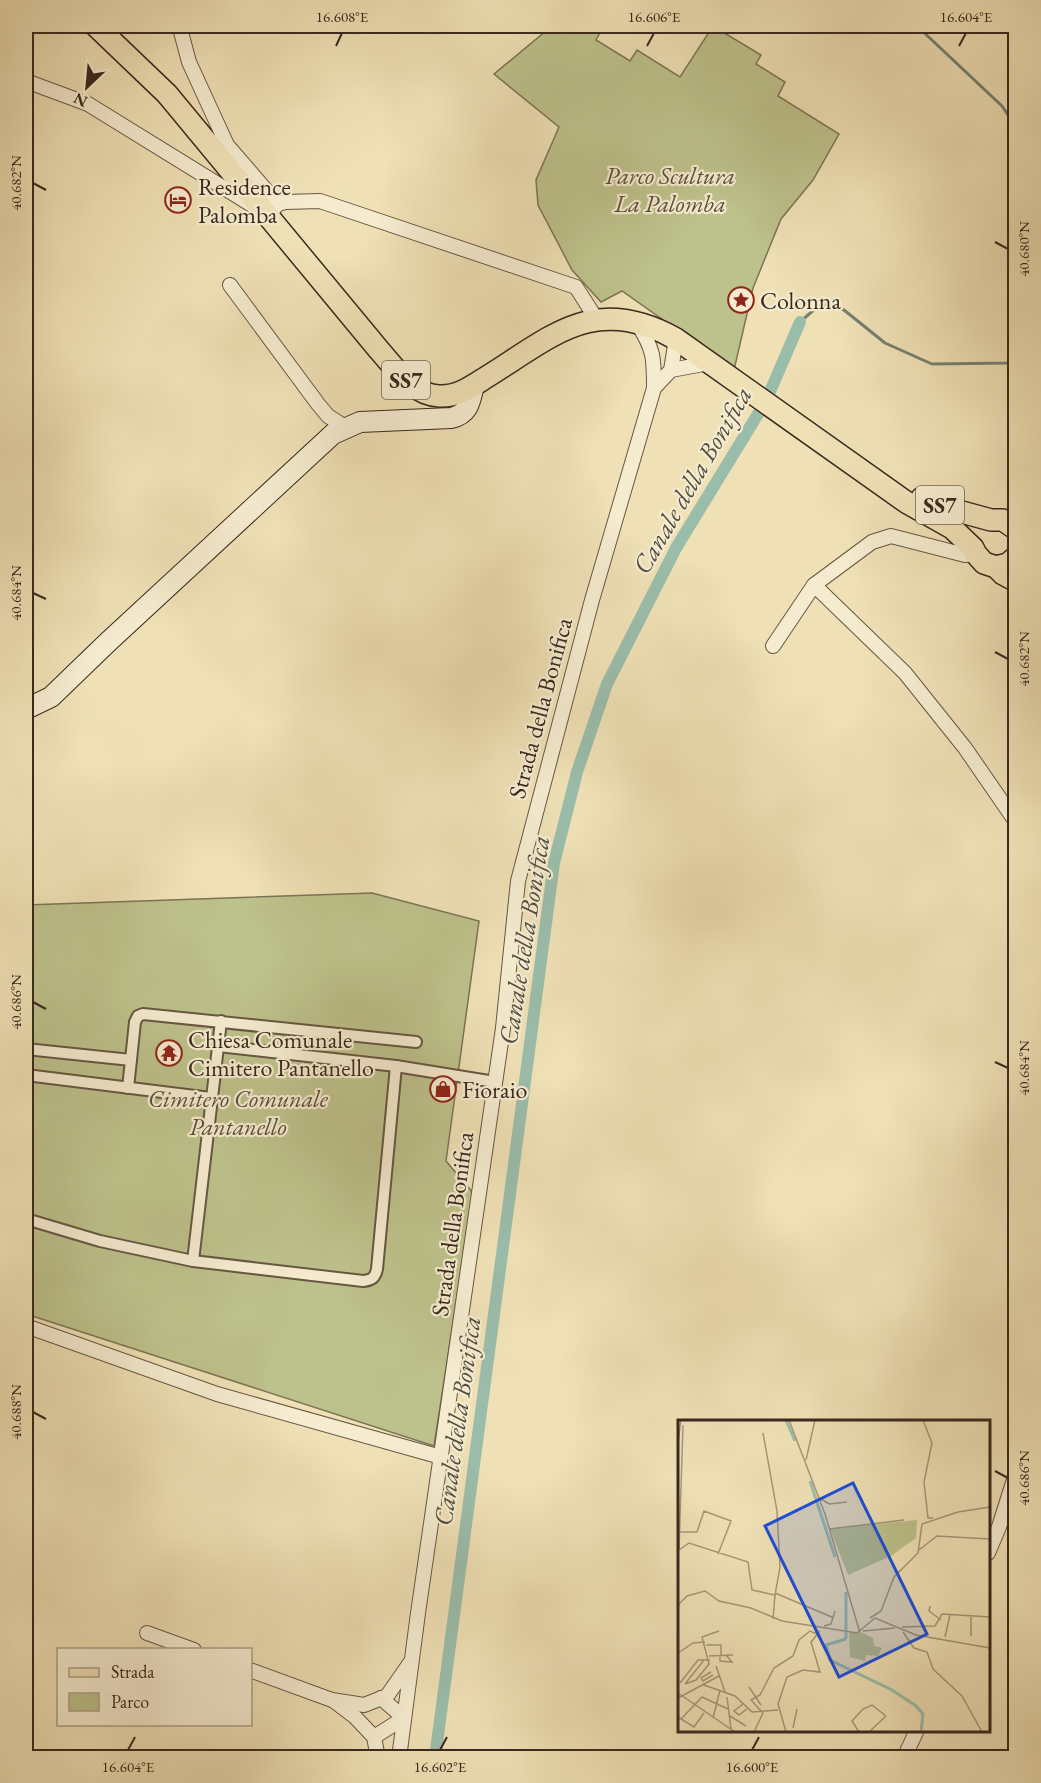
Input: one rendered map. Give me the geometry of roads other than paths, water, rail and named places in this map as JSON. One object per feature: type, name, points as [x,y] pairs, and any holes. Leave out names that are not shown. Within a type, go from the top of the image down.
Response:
[{"type":"main road","name":"SS7","points":[[96,26],[167,94],[273,210],[405,380],[422,391],[438,396],[456,395],[569,326],[597,320],[636,321],[676,339],[906,502],[952,528],[984,563],[996,567],[1016,581]]},
{"type":"main road","points":[[26,709],[51,697],[333,434],[360,422],[461,416],[469,405],[474,385]]},
{"type":"main road","name":"SS7","points":[[890,489],[947,508],[991,520],[1003,520],[1016,529]]},
{"type":"main road","points":[[974,551],[973,542],[976,530],[991,520]]},
{"type":"main road","points":[[996,567],[1008,564],[1016,557]]},
{"type":"street","points":[[181,26],[189,62],[227,145],[273,210]]},
{"type":"street","points":[[26,81],[88,104],[273,210]]},
{"type":"street","points":[[273,210],[285,202],[320,201],[576,287],[597,320]]},
{"type":"street","points":[[230,285],[318,404],[328,416],[345,427]]},
{"type":"street","points":[[636,321],[650,342],[654,358],[654,388]]},
{"type":"street","points":[[654,358],[676,339]]},
{"type":"street","points":[[654,388],[671,370],[676,339]]},
{"type":"street","points":[[671,370],[717,368]]},
{"type":"street","name":"Strada della Bonifica","points":[[399,1758],[503,1028],[518,880],[592,600],[654,388]]},
{"type":"street","points":[[773,646],[814,585],[872,542],[891,536],[964,555],[974,551]]},
{"type":"street","points":[[814,585],[905,673],[965,748],[1016,822]]},
{"type":"street","points":[[128,1088],[135,1022],[138,1016],[143,1014],[416,1042]]},
{"type":"street","points":[[193,1261],[210,1098],[221,1021]]},
{"type":"street","points":[[218,1046],[396,1066],[495,1082]]},
{"type":"street","points":[[26,1049],[131,1060]]},
{"type":"street","points":[[26,1219],[100,1241],[193,1261],[363,1281],[371,1280],[376,1275],[377,1269],[396,1066]]},
{"type":"street","points":[[26,1075],[210,1098]]},
{"type":"street","points":[[26,1326],[217,1394],[441,1457]]},
{"type":"street","points":[[990,1548],[1016,1473]]},
{"type":"street","points":[[147,1633],[188,1648]]},
{"type":"street","points":[[252,1671],[332,1700],[364,1705],[387,1696],[412,1660]]},
{"type":"street","points":[[374,1737],[405,1718],[381,1698]]},
{"type":"street","points":[[332,1700],[355,1717],[374,1737],[378,1758]]},
{"type":"street","points":[[904,1758],[917,1732]]},
{"type":"waterway","points":[[917,26],[1002,106],[1016,127]]},
{"type":"waterway","points":[[800,322],[816,308],[828,304],[844,310],[885,343],[932,364],[1009,363],[1016,359]]},
{"type":"waterway","name":"Canale della Bonifica","points":[[435,1758],[554,863],[577,772],[607,684],[676,548],[766,401],[800,322]]},
{"type":"place","name":"Residence Palomba","points":[[178,200]]},
{"type":"place","name":"Colonna","points":[[741,300]]},
{"type":"place","name":"Chiesa Comunale Cimitero Pantanello","points":[[169,1053]]},
{"type":"place","name":"Fioraio","points":[[443,1089]]},
{"type":"park label","name":"Parco Scultura La Palomba","points":[[670,189]]},
{"type":"park label","name":"Cimitero Comunale Pantanello","points":[[238,1112]]}]
